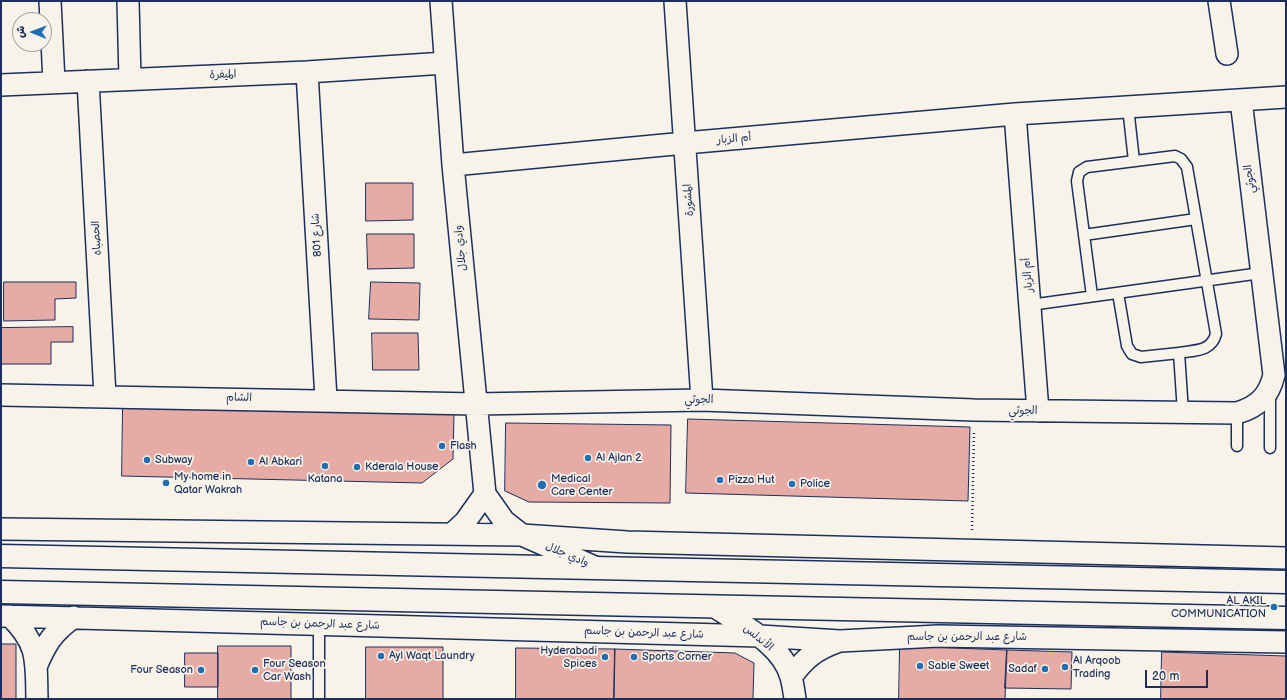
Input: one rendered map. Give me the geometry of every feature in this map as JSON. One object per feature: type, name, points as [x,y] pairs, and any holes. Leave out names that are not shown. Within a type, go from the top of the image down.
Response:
[{"type":"main road","points":[[1,556],[1286,582]]},
{"type":"main road","points":[[1,592],[1286,618]]},
{"type":"street","points":[[50,1],[54,82]]},
{"type":"street","points":[[128,1],[130,79]]},
{"type":"street","name":"وادي جلال","points":[[441,1],[453,166],[485,494],[504,521],[522,535],[598,568]]},
{"type":"street","name":"المشورة","points":[[674,1],[702,400]]},
{"type":"street","points":[[1219,1],[1227,54]]},
{"type":"street","name":"الميفرة","points":[[1,85],[307,72],[446,63]]},
{"type":"street","name":"شارع 801","points":[[307,72],[326,399]]},
{"type":"street","name":"الحصباه","points":[[88,81],[105,396]]},
{"type":"street","name":"أم الزبار","points":[[453,166],[685,143],[1015,114],[1286,97]]},
{"type":"street","name":"الجوثي","points":[[476,404],[702,400],[974,410],[1237,413],[1248,410],[1257,405],[1265,397],[1270,388],[1274,375],[1241,100]]},
{"type":"street","name":"أم الزبار","points":[[1015,114],[1038,411]]},
{"type":"street","name":"الشام","points":[[1,395],[326,399],[476,404]]},
{"type":"street","points":[[452,534],[476,508],[485,494]]},
{"type":"street","points":[[2,528],[522,535],[627,542],[1286,558]]},
{"type":"street","name":"الأندلس","points":[[715,607],[760,636],[778,655],[785,664],[791,677],[795,699]]},
{"type":"street","points":[[5,616],[24,630],[33,647],[36,667],[37,699]]},
{"type":"street","name":"شارع عبد الرحمن بن جاسم","points":[[5,616],[760,636],[840,641],[938,636],[1286,642]]},
{"type":"street","points":[[36,667],[44,647],[57,630],[74,617]]},
{"type":"street","points":[[791,677],[804,661],[820,649],[840,641]]},
{"type":"lane","points":[[1128,108],[1134,161]]},
{"type":"lane","points":[[1092,296],[1077,181],[1079,172],[1087,167],[1134,161],[1175,156],[1182,159],[1187,167],[1216,334],[1214,343],[1207,348],[1179,353],[1141,357],[1132,354],[1127,346],[1118,293]]},
{"type":"lane","points":[[1084,235],[1196,219]]},
{"type":"lane","points":[[1030,305],[1261,273]]},
{"type":"lane","points":[[1179,353],[1183,412]]},
{"type":"lane","points":[[1270,388],[1270,448]]},
{"type":"lane","points":[[1237,413],[1237,446]]},
{"type":"lane","points":[[319,624],[319,699]]},
{"type":"path","points":[[972,550],[974,410]]},
{"type":"building","points":[[366,183],[413,183],[413,220],[366,221]]},
{"type":"building","points":[[367,234],[414,234],[414,268],[368,269]]},
{"type":"building","points":[[4,282],[76,282],[76,298],[55,299],[55,320],[4,321]]},
{"type":"building","points":[[371,282],[420,283],[419,320],[369,319]]},
{"type":"building","points":[[73,327],[73,342],[51,342],[51,364],[1,364],[1,328]]},
{"type":"building","points":[[372,333],[418,333],[419,370],[373,370]]},
{"type":"building","points":[[123,405],[454,412],[453,459],[422,483],[122,476]]},
{"type":"building","points":[[688,419],[970,427],[968,501],[686,493]]},
{"type":"building","name":"Al Ajlan 2","points":[[506,423],[671,425],[670,503],[529,502],[505,491]]},
{"type":"building","points":[[1,644],[16,644],[16,699],[1,699]]},
{"type":"building","name":"Four Season Car Wash","points":[[218,646],[291,646],[291,699],[218,699]]},
{"type":"building","points":[[900,646],[1007,650],[1005,699],[899,699]]},
{"type":"building","points":[[366,647],[443,647],[443,699],[366,699]]},
{"type":"building","points":[[516,648],[615,649],[614,699],[516,699]]},
{"type":"building","points":[[615,649],[735,653],[754,663],[753,699],[614,699]]},
{"type":"building","points":[[1007,650],[1072,652],[1071,689],[1005,688]]},
{"type":"building","points":[[1162,652],[1286,656],[1286,699],[1161,699]]},
{"type":"building","name":"Four Season","points":[[185,653],[218,653],[218,687],[185,687]]},
{"type":"place","name":"Flash","points":[[442,446]]},
{"type":"place","name":"Al Ajlan 2","points":[[588,458]]},
{"type":"place","name":"Subway","points":[[147,460]]},
{"type":"place","name":"Al Abkari","points":[[251,462]]},
{"type":"place","name":"Katana","points":[[325,466]]},
{"type":"place","name":"Kderala House","points":[[357,467]]},
{"type":"place","name":"Pizza Hut","points":[[720,480]]},
{"type":"place","name":"My home in Qatar Wakrah","points":[[166,483]]},
{"type":"place","name":"Police","points":[[792,484]]},
{"type":"place","name":"Medical Care Center","points":[[542,485]]},
{"type":"place","name":"AL AKIL COMMUNICATION","points":[[1274,607]]},
{"type":"place","name":"Ayl Waqt Laundry","points":[[381,656]]},
{"type":"place","name":"Hyderabadi Spices","points":[[605,657]]},
{"type":"place","name":"Sports Corner","points":[[634,657]]},
{"type":"place","name":"Sable Sweet","points":[[920,666]]},
{"type":"place","name":"Al Arqoob Trading","points":[[1065,667]]},
{"type":"place","name":"Sadaf","points":[[1045,669]]},
{"type":"place","name":"Four Season","points":[[201,670]]},
{"type":"place","name":"Four Season Car Wash","points":[[255,670]]}]
